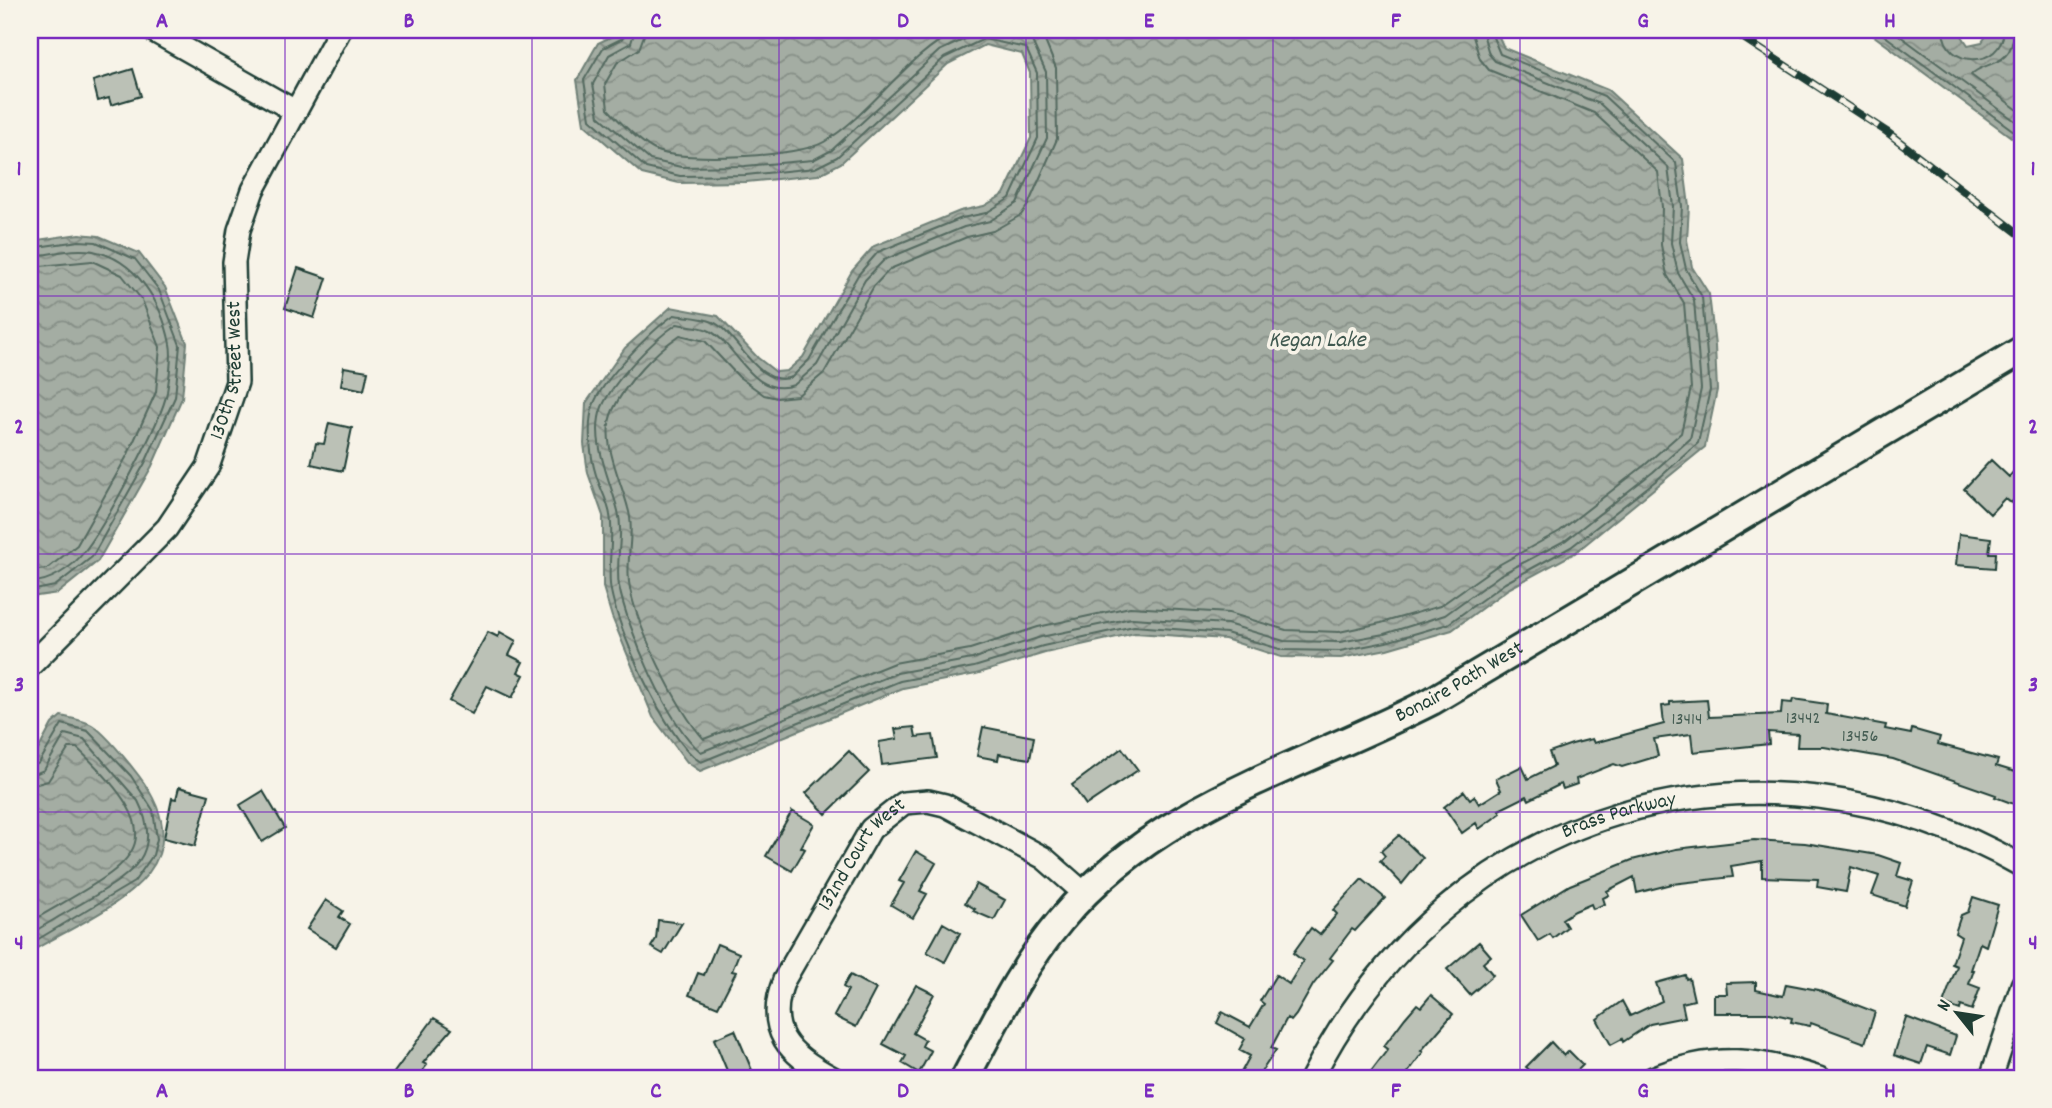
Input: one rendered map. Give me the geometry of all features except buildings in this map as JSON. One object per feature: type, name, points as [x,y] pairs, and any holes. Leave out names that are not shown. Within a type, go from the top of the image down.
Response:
[{"type":"street","points":[[152,30],[295,111]]},
{"type":"street","name":"130th Street West","points":[[30,666],[167,528],[208,467],[237,382],[234,262],[239,230],[253,190],[340,30]]},
{"type":"street","name":"Bonaire Path West","points":[[965,1078],[1042,943],[1084,893],[1153,836],[1191,812],[1367,734],[1432,701],[2022,350]]},
{"type":"street","name":"Brass Parkway","points":[[1312,1078],[1363,993],[1431,919],[1469,889],[1523,856],[1553,839],[1607,818],[1651,806],[1714,795],[1812,795],[1868,803],[1924,819],[1963,834],[2022,866]]},
{"type":"street","name":"132nd Court West","points":[[833,1078],[811,1066],[788,1046],[776,1016],[777,998],[784,980],[871,829],[893,810],[914,801],[945,805],[1044,858],[1084,893]]},
{"type":"street","points":[[1991,1078],[2022,985]]},
{"type":"street","points":[[1653,1078],[1706,1062],[1819,1078]]},
{"type":"water","name":"Kegan Lake","points":[[626,30],[1496,30],[1504,48],[1608,90],[1683,159],[1689,206],[1687,240],[1692,267],[1709,294],[1715,346],[1717,390],[1705,447],[1575,553],[1508,589],[1452,630],[1387,649],[1341,658],[1281,657],[1225,639],[1135,633],[1045,653],[976,674],[903,688],[700,771],[687,762],[653,717],[612,617],[603,587],[603,516],[588,473],[584,444],[586,403],[625,348],[671,307],[718,316],[758,358],[776,372],[787,371],[803,357],[852,271],[874,246],[960,211],[984,206],[1004,194],[1031,138],[1030,73],[1022,54],[985,45],[948,64],[841,163],[818,175],[746,182],[679,183],[642,174],[584,124],[577,80],[598,43]]},
{"type":"water","points":[[1866,30],[1958,30],[1968,45],[1982,42],[1990,30],[2022,30],[2022,145]]},
{"type":"water","points":[[79,234],[99,236],[139,253],[165,287],[187,343],[182,398],[152,466],[98,561],[58,593],[30,597],[30,241]]},
{"type":"water","points":[[61,716],[92,725],[123,756],[139,776],[158,810],[162,839],[155,864],[138,885],[114,904],[30,952],[30,765],[52,724]]},
{"type":"railway","points":[[1731,30],[1887,132],[2022,236]]}]
